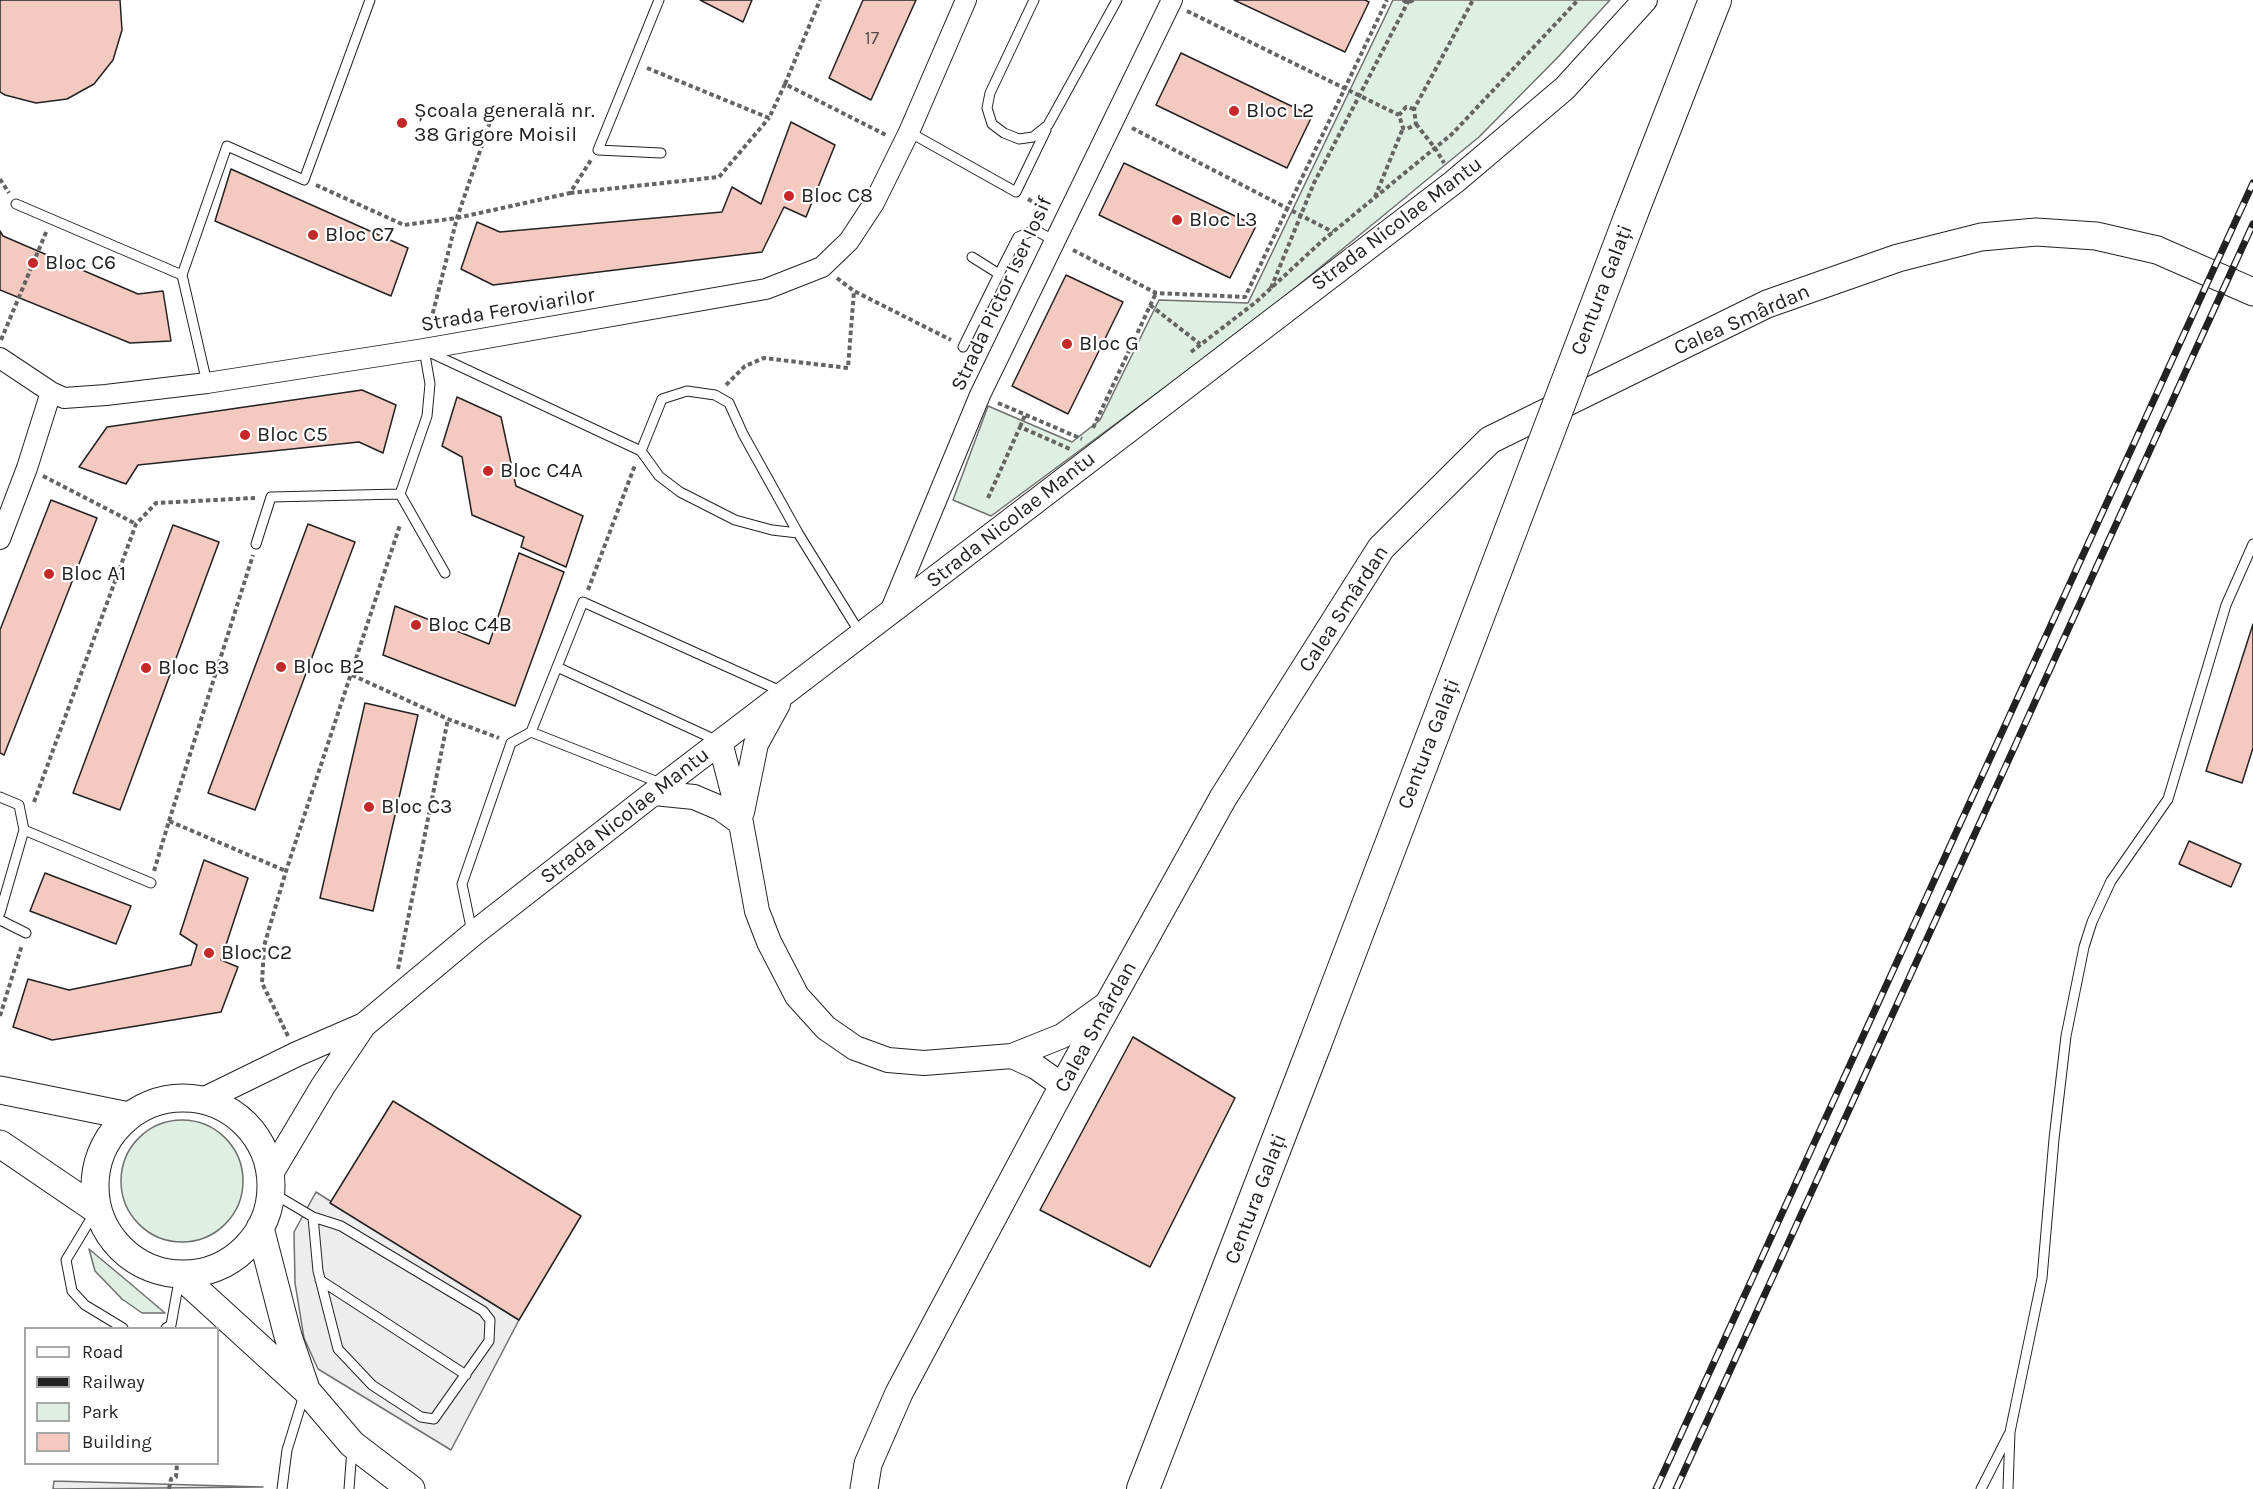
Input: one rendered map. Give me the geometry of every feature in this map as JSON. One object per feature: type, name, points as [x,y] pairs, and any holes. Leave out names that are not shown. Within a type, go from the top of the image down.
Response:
[{"type":"highway","name":"Centura Galați","points":[[1143,1489],[1316,1044],[1715,0]]},
{"type":"main road","name":"Calea Smârdan","points":[[864,1489],[868,1464],[898,1393],[1063,1086],[1223,798],[1380,548],[1490,440],[1767,304],[1898,258],[1981,237],[2036,232],[2105,238],[2157,250],[2253,292]]},
{"type":"main road","points":[[0,1090],[129,1116]]},
{"type":"main road","points":[[177,1098],[203,1101],[220,1106],[248,1127],[259,1142],[270,1184],[260,1228],[249,1244],[226,1262],[200,1273],[180,1275],[144,1266],[114,1243],[97,1210],[95,1178],[103,1148],[114,1130],[129,1116],[152,1103],[177,1098]]},
{"type":"main road","points":[[0,1144],[97,1210]]},
{"type":"main road","points":[[260,1228],[288,1336],[306,1390]]},
{"type":"main road","points":[[180,1275],[306,1390],[352,1444],[411,1489]]},
{"type":"street","name":"Strada Feroviarilor","points":[[51,392],[64,398],[81,398],[207,384],[424,350],[766,290],[822,267],[849,241],[874,203],[906,138],[966,0]]},
{"type":"street","name":"Strada Nicolae Mantu","points":[[203,1101],[297,1054],[364,1025],[473,934],[659,789],[1454,182],[1565,88],[1645,0]]},
{"type":"street","name":"Strada Pictor Iser Iosif","points":[[889,614],[980,395],[1053,240],[1171,2]]},
{"type":"street","points":[[0,358],[51,392],[27,468],[0,539]]},
{"type":"street","points":[[741,823],[756,744],[767,720],[785,693]]},
{"type":"street","points":[[720,742],[741,823],[757,911],[769,942],[797,996],[826,1028],[855,1048],[888,1060],[924,1063],[1012,1056],[1062,1036],[1109,1002]]},
{"type":"street","points":[[659,789],[694,797],[720,808],[741,823]]},
{"type":"street","name":"Strada Nicolae Mantu","points":[[270,1184],[323,1086],[364,1025]]},
{"type":"street","points":[[1012,1056],[1044,1071],[1063,1086]]},
{"type":"lane","points":[[207,384],[182,275],[227,146],[304,180],[370,0]]},
{"type":"lane","points":[[659,0],[598,150],[661,153]]},
{"type":"lane","points":[[1034,0],[990,93],[987,108],[992,124],[1004,133],[1019,139],[1033,137],[1048,125]]},
{"type":"lane","points":[[906,138],[1016,192],[1048,125],[1117,0]]},
{"type":"lane","points":[[16,204],[182,275]]},
{"type":"lane","points":[[963,347],[1018,237],[1035,230],[1053,240]]},
{"type":"lane","points":[[972,257],[999,274]]},
{"type":"lane","points":[[424,350],[641,451],[659,476],[680,492],[735,520],[772,530],[798,533]]},
{"type":"lane","points":[[424,350],[430,384],[427,416],[400,494],[445,573]]},
{"type":"lane","points":[[641,451],[662,399],[687,391],[715,395],[729,403],[798,533],[861,635]]},
{"type":"lane","points":[[256,544],[271,497],[400,494]]},
{"type":"lane","points":[[2008,1489],[2010,1432],[2042,1278],[2066,1036],[2085,947],[2092,922],[2111,881],[2168,799],[2226,605],[2253,544]]},
{"type":"lane","points":[[473,934],[462,884],[511,743],[531,732],[583,602],[785,693]]},
{"type":"lane","points":[[557,667],[720,742]]},
{"type":"lane","points":[[531,732],[659,789]]},
{"type":"lane","points":[[0,797],[19,806],[24,830],[0,913]]},
{"type":"lane","points":[[24,830],[150,883]]},
{"type":"lane","points":[[0,920],[26,933]]},
{"type":"lane","points":[[270,1184],[313,1217],[340,1226],[483,1311],[490,1320],[489,1341],[434,1419],[421,1417],[372,1385],[338,1349],[320,1280],[313,1217]]},
{"type":"lane","points":[[97,1210],[66,1260],[72,1291],[85,1305],[120,1327]]},
{"type":"lane","points":[[168,1327],[171,1325],[180,1275]]},
{"type":"lane","points":[[320,1280],[466,1375]]},
{"type":"lane","points":[[282,1489],[287,1450],[306,1390]]},
{"type":"lane","points":[[1981,1489],[2010,1432]]},
{"type":"lane","points":[[349,1489],[352,1444]]},
{"type":"path","points":[[304,180],[404,225],[457,218],[570,193],[719,177],[769,118],[820,0]]},
{"type":"path","points":[[1053,240],[1156,293],[1245,297],[1387,0]]},
{"type":"path","points":[[1270,289],[1300,214],[1358,94],[1406,1],[1414,0]]},
{"type":"path","points":[[1454,182],[1436,148],[1416,124],[1413,108],[1473,0]]},
{"type":"path","points":[[1183,358],[1270,289],[1333,232],[1452,134],[1578,0]]},
{"type":"path","points":[[1171,2],[1347,87],[1399,115],[1403,128],[1375,198]]},
{"type":"path","points":[[633,62],[769,118]]},
{"type":"path","points":[[785,84],[906,138]]},
{"type":"path","points":[[1399,115],[1406,107],[1413,108]]},
{"type":"path","points":[[424,350],[457,218],[491,119]]},
{"type":"path","points":[[1112,119],[1333,232]]},
{"type":"path","points":[[1403,128],[1407,129],[1416,124]]},
{"type":"path","points":[[570,193],[598,150]]},
{"type":"path","points":[[1016,192],[1064,220]]},
{"type":"path","points":[[0,343],[52,219]]},
{"type":"path","points":[[822,267],[854,291],[963,347]]},
{"type":"path","points":[[715,395],[745,366],[764,358],[848,369],[854,291]]},
{"type":"path","points":[[1091,432],[1156,293]]},
{"type":"path","points":[[1150,305],[1200,344]]},
{"type":"path","points":[[980,395],[1083,439]]},
{"type":"path","points":[[988,498],[1025,415]]},
{"type":"path","points":[[1020,427],[1071,449],[1107,419]]},
{"type":"path","points":[[583,602],[641,451]]},
{"type":"path","points":[[27,468],[136,524]]},
{"type":"path","points":[[24,830],[136,524],[156,503],[271,497]]},
{"type":"path","points":[[297,1054],[262,983],[264,946],[286,871],[406,508]]},
{"type":"path","points":[[150,883],[256,544]]},
{"type":"path","points":[[352,675],[448,719],[511,743]]},
{"type":"path","points":[[391,1003],[448,719]]},
{"type":"path","points":[[169,820],[286,871]]},
{"type":"path","points":[[0,1016],[26,933]]},
{"type":"path","points":[[169,1489],[171,1479],[176,1478],[177,1465]]},
{"type":"green space","points":[[1393,0],[1610,0],[1559,56],[1479,137],[1256,320],[991,516],[953,500],[988,406],[1072,442],[1100,420],[1159,300],[1248,303]]},
{"type":"green space","points":[[182,1120],[205,1125],[225,1138],[238,1158],[243,1181],[238,1204],[225,1224],[205,1237],[182,1242],[159,1237],[139,1224],[126,1204],[121,1181],[126,1158],[139,1138],[159,1125]]},
{"type":"green space","points":[[89,1249],[165,1313],[142,1313],[122,1299],[95,1271]]},
{"type":"shaded area","points":[[316,1192],[519,1320],[451,1450],[318,1369],[304,1338],[295,1283],[294,1232]]},
{"type":"shaded area","points":[[54,1481],[263,1487],[53,1489]]},
{"type":"building","points":[[0,0],[120,0],[122,30],[113,60],[94,84],[67,99],[36,103],[5,95],[0,92]]},
{"type":"building","points":[[700,0],[752,0],[743,22]]},
{"type":"building","points":[[863,0],[916,0],[871,100],[829,78]]},
{"type":"building","points":[[1234,0],[1365,0],[1369,2],[1345,52]]},
{"type":"building","name":"Bloc L2","points":[[1181,53],[1312,116],[1287,168],[1156,105]]},
{"type":"building","name":"Bloc C8","points":[[791,122],[835,145],[806,217],[784,207],[762,252],[493,285],[461,269],[477,222],[500,232],[722,212],[732,187],[761,204]]},
{"type":"building","name":"Bloc L3","points":[[1124,163],[1256,226],[1230,278],[1099,215]]},
{"type":"building","name":"Bloc C7","points":[[231,169],[408,248],[391,296],[215,221]]},
{"type":"building","name":"Bloc C6","points":[[0,231],[3,236],[138,294],[163,291],[171,341],[130,343],[0,290]]},
{"type":"building","name":"Bloc G","points":[[1066,275],[1123,302],[1068,414],[1012,386]]},
{"type":"building","name":"Bloc C5","points":[[362,390],[396,405],[383,453],[359,442],[138,465],[126,484],[79,467],[107,427]]},
{"type":"building","name":"Bloc C4A","points":[[457,397],[501,417],[516,486],[583,516],[566,567],[521,547],[524,537],[472,515],[462,457],[442,446]]},
{"type":"building","name":"Bloc A1","points":[[51,500],[97,518],[4,755],[0,753],[0,630]]},
{"type":"building","name":"Bloc B2","points":[[308,524],[355,542],[255,810],[208,793]]},
{"type":"building","name":"Bloc B3","points":[[173,525],[219,542],[120,810],[73,793]]},
{"type":"building","name":"Bloc C4B","points":[[519,553],[564,572],[515,706],[383,655],[395,606],[489,644]]},
{"type":"building","points":[[2253,624],[2253,748],[2242,783],[2206,771]]},
{"type":"building","name":"Bloc C3","points":[[365,703],[418,715],[373,911],[320,898]]},
{"type":"building","points":[[2189,841],[2241,864],[2231,887],[2179,864]]},
{"type":"building","name":"Bloc C2","points":[[204,860],[248,878],[221,960],[238,967],[221,1012],[52,1040],[13,1027],[28,979],[69,990],[191,965],[197,945],[180,934]]},
{"type":"building","points":[[45,873],[131,906],[116,944],[30,911]]},
{"type":"building","points":[[1133,1037],[1235,1098],[1150,1267],[1040,1210]]},
{"type":"building","points":[[393,1101],[581,1216],[519,1320],[330,1203]]},
{"type":"railway","points":[[1656,1489],[2253,183]]},
{"type":"railway","points":[[1676,1489],[2253,224]]},
{"type":"place","name":"Bloc L2","points":[[1234,111]]},
{"type":"place","name":"Școala generală nr. 38 Grigore Moisil","points":[[402,123]]},
{"type":"place","name":"Bloc C8","points":[[789,196]]},
{"type":"place","name":"Bloc L3","points":[[1177,220]]},
{"type":"place","name":"Bloc C7","points":[[313,235]]},
{"type":"place","name":"Bloc C6","points":[[33,263]]},
{"type":"place","name":"Bloc G","points":[[1067,344]]},
{"type":"place","name":"Bloc C5","points":[[245,435]]},
{"type":"place","name":"Bloc C4A","points":[[488,471]]},
{"type":"place","name":"Bloc A1","points":[[49,574]]},
{"type":"place","name":"Bloc C4B","points":[[416,625]]},
{"type":"place","name":"Bloc B2","points":[[281,667]]},
{"type":"place","name":"Bloc B3","points":[[146,668]]},
{"type":"place","name":"Bloc C3","points":[[369,807]]},
{"type":"place","name":"Bloc C2","points":[[209,953]]}]
